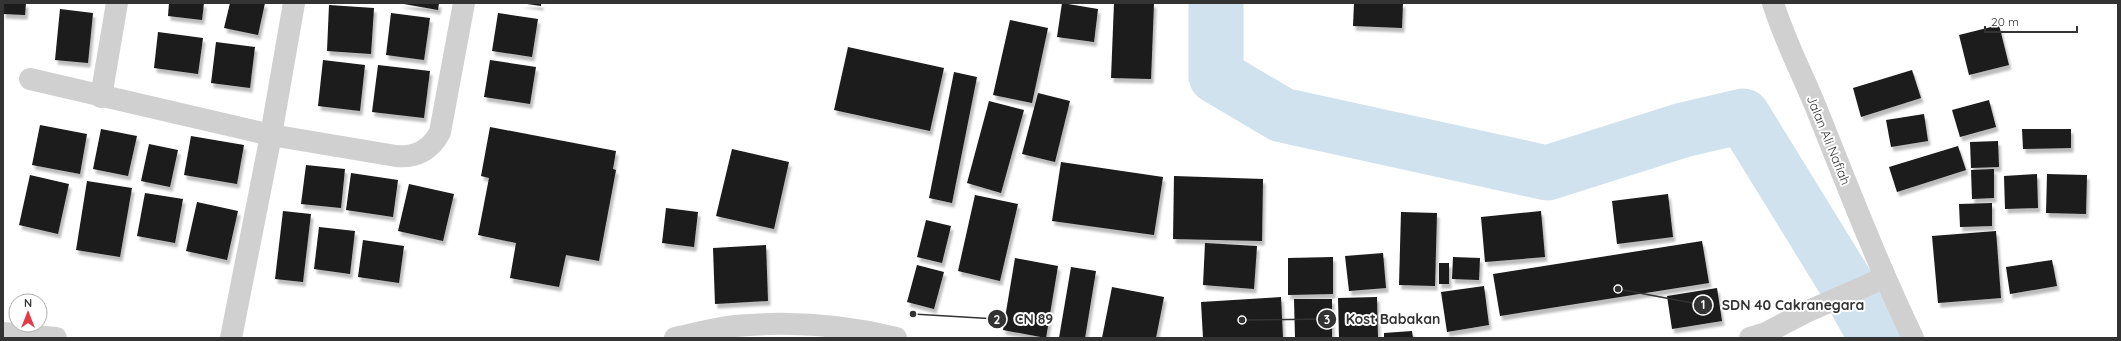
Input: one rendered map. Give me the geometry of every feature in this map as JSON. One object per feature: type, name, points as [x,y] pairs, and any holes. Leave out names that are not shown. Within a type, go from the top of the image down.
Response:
[{"type":"street","points":[[101,97],[117,3]]},
{"type":"street","points":[[231,338],[271,135],[294,3]]},
{"type":"street","points":[[30,79],[101,97],[271,135],[396,156],[416,155],[428,148],[437,138],[442,126],[464,3]]},
{"type":"street","name":"Jalan Ali Nafiah","points":[[1773,3],[1783,35],[1808,87],[1884,278],[1913,338]]},
{"type":"street","points":[[1750,338],[1766,333],[1806,312],[1884,278]]},
{"type":"street","points":[[675,338],[735,326],[802,324],[838,326],[896,338]]},
{"type":"street","points":[[3,333],[56,338]]},
{"type":"building","points":[[3,3],[26,3],[25,15],[3,14]]},
{"type":"building","points":[[169,3],[204,3],[202,20],[168,16]]},
{"type":"building","points":[[230,3],[265,3],[258,35],[224,28]]},
{"type":"building","points":[[398,3],[439,3],[438,10]]},
{"type":"building","points":[[520,3],[541,3],[541,6]]},
{"type":"building","points":[[1062,3],[1098,9],[1094,42],[1057,37]]},
{"type":"building","points":[[1114,3],[1154,3],[1151,79],[1111,78]]},
{"type":"building","points":[[1354,3],[1403,3],[1402,28],[1353,26]]},
{"type":"building","points":[[329,5],[374,8],[371,54],[327,51]]},
{"type":"building","points":[[60,9],[93,13],[88,63],[55,60]]},
{"type":"building","points":[[391,13],[430,18],[424,60],[386,55]]},
{"type":"building","points":[[498,13],[538,19],[532,57],[492,51]]},
{"type":"building","points":[[1010,20],[1048,28],[1032,103],[993,95]]},
{"type":"building","points":[[1999,25],[2009,65],[1969,75],[1959,35]]},
{"type":"building","points":[[158,32],[203,38],[198,74],[154,68]]},
{"type":"building","points":[[216,42],[255,47],[250,88],[211,83]]},
{"type":"building","points":[[848,47],[944,68],[930,131],[834,110]]},
{"type":"building","points":[[323,60],[365,65],[360,111],[318,106]]},
{"type":"building","points":[[490,60],[536,67],[530,104],[484,97]]},
{"type":"building","points":[[378,65],[430,71],[424,118],[372,112]]},
{"type":"building","points":[[1912,70],[1921,98],[1861,117],[1853,88]]},
{"type":"building","points":[[954,72],[977,77],[952,203],[929,198]]},
{"type":"building","points":[[1038,93],[1070,101],[1055,162],[1022,154]]},
{"type":"building","points":[[1989,100],[1996,127],[1960,137],[1952,110]]},
{"type":"building","points":[[989,101],[1024,110],[1001,193],[967,183]]},
{"type":"building","points":[[1924,114],[1928,141],[1891,147],[1886,120]]},
{"type":"building","points":[[40,125],[87,134],[80,174],[32,165]]},
{"type":"building","points":[[490,127],[616,151],[613,169],[616,170],[599,261],[566,255],[559,287],[510,278],[516,243],[478,235],[489,178],[481,176]]},
{"type":"building","points":[[101,129],[137,136],[128,176],[93,169]]},
{"type":"building","points":[[2022,129],[2071,129],[2071,148],[2023,149]]},
{"type":"building","points":[[191,136],[244,145],[237,184],[184,175]]},
{"type":"building","points":[[1998,141],[1999,167],[1971,168],[1970,142]]},
{"type":"building","points":[[149,144],[178,150],[170,187],[141,181]]},
{"type":"building","points":[[1958,146],[1966,170],[1897,192],[1889,167]]},
{"type":"building","points":[[732,149],[789,162],[774,229],[716,216]]},
{"type":"building","points":[[1061,162],[1163,177],[1154,235],[1052,221]]},
{"type":"building","points":[[306,165],[345,169],[341,208],[301,204]]},
{"type":"building","points":[[1994,169],[1994,198],[1972,199],[1971,170]]},
{"type":"building","points":[[351,173],[398,180],[393,217],[346,210]]},
{"type":"building","points":[[2037,174],[2038,208],[2005,209],[2004,176]]},
{"type":"building","points":[[2047,174],[2087,175],[2086,214],[2046,213]]},
{"type":"building","points":[[30,175],[69,184],[58,234],[19,225]]},
{"type":"building","points":[[1174,176],[1263,179],[1262,241],[1173,239]]},
{"type":"building","points":[[87,181],[132,188],[120,257],[76,250]]},
{"type":"building","points":[[409,184],[454,194],[443,241],[398,231]]},
{"type":"building","points":[[145,193],[183,199],[175,243],[137,236]]},
{"type":"building","points":[[1668,194],[1673,237],[1617,244],[1612,201]]},
{"type":"building","points":[[975,195],[1018,204],[1000,281],[958,271]]},
{"type":"building","points":[[197,202],[238,211],[227,260],[186,251]]},
{"type":"building","points":[[1992,203],[1992,226],[1960,227],[1959,204]]},
{"type":"building","points":[[666,208],[698,212],[694,247],[662,243]]},
{"type":"building","points":[[283,211],[311,214],[303,282],[275,279]]},
{"type":"building","points":[[1541,211],[1545,257],[1485,262],[1481,217]]},
{"type":"building","points":[[1401,212],[1437,213],[1435,286],[1399,285]]},
{"type":"building","points":[[926,220],[951,226],[942,263],[917,257]]},
{"type":"building","points":[[319,227],[355,231],[350,274],[314,269]]},
{"type":"building","points":[[1996,231],[2001,298],[1938,303],[1932,236]]},
{"type":"building","points":[[363,240],[404,246],[399,283],[358,277]]},
{"type":"building","points":[[1702,241],[1709,283],[1500,316],[1493,274]]},
{"type":"building","points":[[1205,243],[1257,246],[1254,289],[1203,285]]},
{"type":"building","points":[[766,245],[768,301],[715,304],[713,248]]},
{"type":"building","points":[[1383,253],[1386,288],[1349,291],[1345,256]]},
{"type":"building","points":[[1333,257],[1333,294],[1288,295],[1288,258]]},
{"type":"building","points":[[1453,257],[1480,258],[1479,280],[1452,279]]},
{"type":"building","points":[[1015,258],[1058,266],[1046,338],[1003,330]]},
{"type":"building","points":[[2052,260],[2057,286],[2010,294],[2006,267]]},
{"type":"building","points":[[1439,263],[1449,263],[1449,284],[1439,284]]},
{"type":"building","points":[[917,265],[944,272],[934,309],[907,302]]},
{"type":"building","points":[[1071,267],[1096,271],[1085,338],[1059,338]]},
{"type":"building","points":[[1484,286],[1489,325],[1447,332],[1441,292]]},
{"type":"building","points":[[1112,287],[1164,297],[1156,338],[1102,338]]},
{"type":"building","points":[[1717,288],[1722,321],[1672,329],[1667,296]]},
{"type":"building","points":[[1281,297],[1283,338],[1203,338],[1201,302]]},
{"type":"building","points":[[1377,297],[1378,338],[1339,338],[1338,298]]},
{"type":"building","points":[[1294,299],[1332,299],[1332,338],[1295,338]]},
{"type":"building","points":[[1412,331],[1413,338],[1384,338],[1384,333]]},
{"type":"waterway","points":[[1216,3],[1216,76],[1282,115],[1547,173],[1683,130],[1743,116],[1847,285],[1876,338]]},
{"type":"place","name":"SDN 40 Cakranegara","points":[[1618,289]]},
{"type":"place","name":"CN 89","points":[[913,314]]},
{"type":"place","name":"Kost Babakan","points":[[1242,320]]}]
